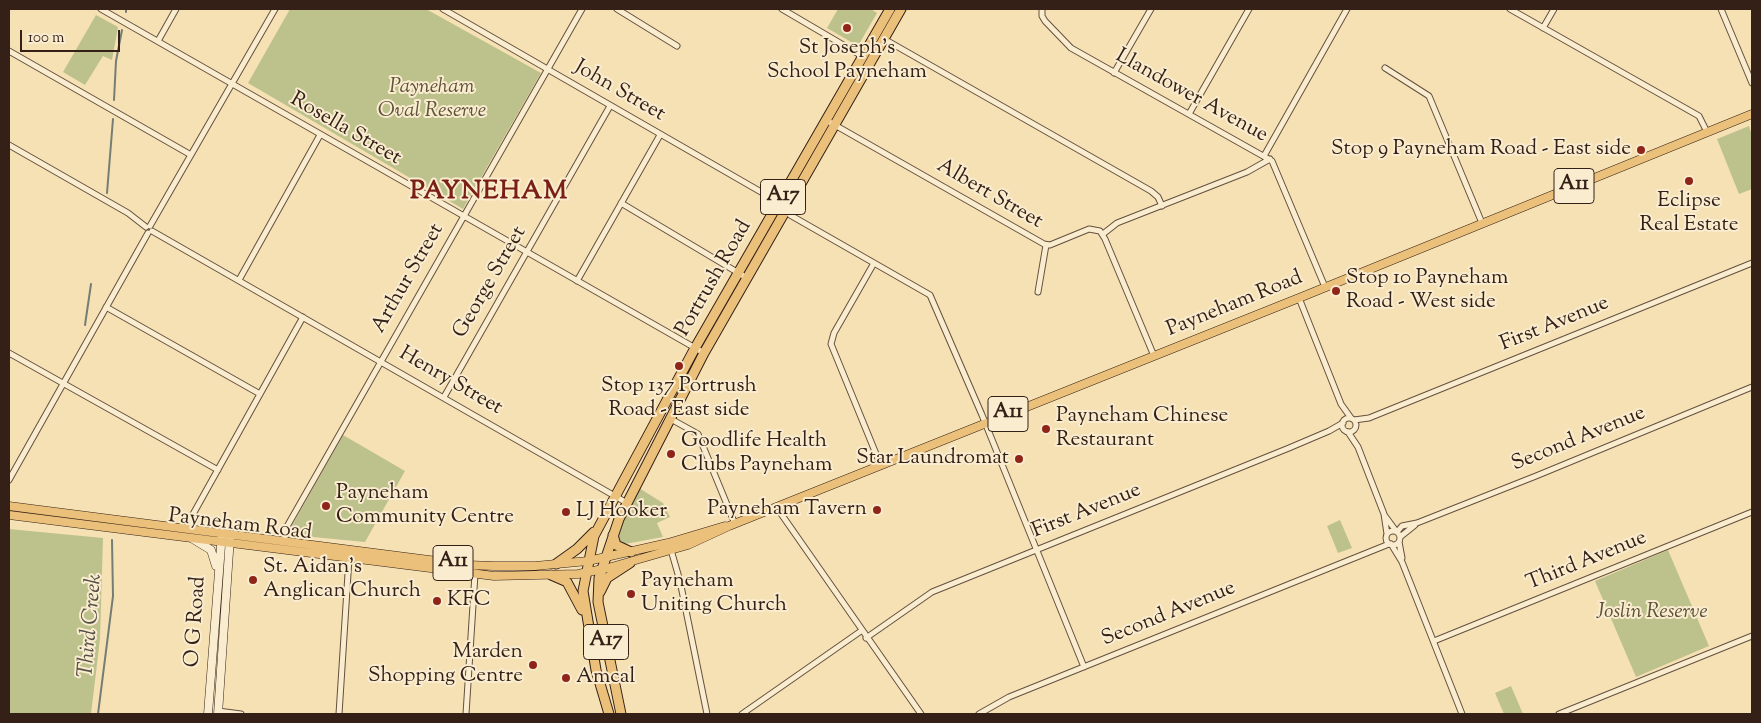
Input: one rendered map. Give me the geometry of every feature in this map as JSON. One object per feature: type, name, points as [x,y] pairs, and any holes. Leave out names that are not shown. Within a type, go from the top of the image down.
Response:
[{"type":"highway","name":"Portrush Road","points":[[585,573],[598,528],[615,496],[696,348],[785,211],[862,56],[890,9]]},
{"type":"highway","name":"Portrush Road","points":[[606,557],[627,503],[779,203],[884,39],[901,9]]},
{"type":"highway","points":[[556,564],[577,549],[598,528]]},
{"type":"highway","points":[[613,535],[616,545],[631,552]]},
{"type":"highway","name":"A17","points":[[606,557],[598,595],[621,714]]},
{"type":"highway","points":[[598,595],[607,578],[630,563]]},
{"type":"highway","name":"A17","points":[[585,573],[583,591],[587,622],[596,670],[609,714]]},
{"type":"highway","points":[[551,576],[567,582],[576,594],[587,622]]},
{"type":"main road","name":"Payneham Road","points":[[9,515],[494,576],[551,576],[602,570],[671,550],[716,533],[1752,114]]},
{"type":"main road","name":"Payneham Road","points":[[9,506],[468,565],[556,564],[588,561],[631,552],[712,528],[732,525]]},
{"type":"main road","name":"O G Road","points":[[218,713],[226,533]]},
{"type":"main road","points":[[190,538],[211,550],[218,573]]},
{"type":"main road","name":"O G Road","points":[[208,712],[218,573],[225,542]]},
{"type":"main road","points":[[208,712],[218,713]]},
{"type":"street","name":"Rosella Street","points":[[100,9],[704,353]]},
{"type":"street","points":[[158,42],[176,9]]},
{"type":"street","points":[[9,480],[149,229],[275,9]]},
{"type":"street","name":"John Street","points":[[443,9],[779,203]]},
{"type":"street","name":"Arthur Street","points":[[285,541],[285,530],[582,9]]},
{"type":"street","points":[[617,9],[677,46]]},
{"type":"street","points":[[782,9],[862,56]]},
{"type":"street","name":"Llandower Avenue","points":[[1042,9],[1042,16],[1045,21],[1071,48],[1270,160],[1274,165],[1325,287]]},
{"type":"street","points":[[1114,73],[1151,9]]},
{"type":"street","points":[[1189,114],[1249,9]]},
{"type":"street","points":[[1264,156],[1347,9]]},
{"type":"street","points":[[1510,9],[1699,116],[1707,132]]},
{"type":"street","points":[[1543,28],[1554,9]]},
{"type":"street","points":[[1721,9],[1752,83]]},
{"type":"street","points":[[884,39],[1151,191],[1158,197],[1162,206]]},
{"type":"street","points":[[9,51],[191,155]]},
{"type":"street","points":[[1385,68],[1429,96],[1482,223]]},
{"type":"street","name":"George Street","points":[[444,397],[610,106]]},
{"type":"street","name":"Albert Street","points":[[830,122],[1046,245],[1089,229],[1096,229],[1103,234]]},
{"type":"street","points":[[577,281],[660,134]]},
{"type":"street","points":[[239,280],[320,136]]},
{"type":"street","name":"Henry Street","points":[[9,145],[128,213],[149,229],[627,503]]},
{"type":"street","points":[[1154,356],[1103,234],[1117,223],[1247,172],[1270,160]]},
{"type":"street","points":[[779,203],[785,211],[932,297],[986,424],[1084,667]]},
{"type":"street","points":[[621,204],[743,275]]},
{"type":"street","points":[[1038,292],[1046,245]]},
{"type":"street","points":[[874,263],[834,333],[831,344],[881,466]]},
{"type":"street","name":"First Avenue","points":[[1329,432],[1346,431],[1355,428],[1369,418],[1752,263]]},
{"type":"street","points":[[1300,298],[1341,404],[1346,431],[1358,447]]},
{"type":"street","points":[[106,307],[260,394]]},
{"type":"street","points":[[190,528],[192,516],[303,317]]},
{"type":"street","points":[[9,353],[218,470]]},
{"type":"street","name":"Second Avenue","points":[[1398,536],[1417,523],[1752,388]]},
{"type":"street","points":[[1341,404],[1352,419],[1358,447],[1384,514],[1398,536],[1402,562]]},
{"type":"street","points":[[669,418],[698,434],[732,525]]},
{"type":"street","name":"First Avenue","points":[[866,638],[927,594],[1329,432],[1343,422],[1352,419],[1369,418]]},
{"type":"street","points":[[777,508],[861,631],[921,714]]},
{"type":"street","name":"Third Avenue","points":[[1434,641],[1752,512]]},
{"type":"street","points":[[1384,514],[1388,540],[1402,562],[1462,713],[1455,714]]},
{"type":"street","points":[[1388,540],[1392,531],[1398,536]]},
{"type":"street","points":[[1388,540],[1398,536]]},
{"type":"street","name":"Second Avenue","points":[[979,714],[1009,698],[1373,549],[1388,540]]},
{"type":"street","points":[[671,550],[680,581],[707,714]]},
{"type":"street","points":[[339,714],[349,558]]},
{"type":"street","points":[[466,714],[475,574]]},
{"type":"street","points":[[742,714],[861,631]]},
{"type":"street","points":[[1559,714],[1752,636]]},
{"type":"street","points":[[218,713],[241,714]]},
{"type":"green space","name":"Payneham Oval Reserve","points":[[290,9],[426,9],[541,73],[463,209],[248,83]]},
{"type":"green space","name":"St Joseph's School Payneham","points":[[838,9],[871,9],[877,13],[858,46],[827,28]]},
{"type":"green space","points":[[96,15],[118,27],[112,60],[103,56],[85,85],[63,72]]},
{"type":"green space","points":[[1749,126],[1752,135],[1752,189],[1739,194],[1717,139]]},
{"type":"green space","points":[[343,435],[405,471],[365,542],[292,535],[290,529]]},
{"type":"green space","points":[[639,488],[663,503],[670,517],[657,523],[663,537],[625,544],[618,541],[617,536]]},
{"type":"green space","points":[[1340,520],[1352,548],[1338,553],[1327,526]]},
{"type":"green space","points":[[9,529],[103,538],[100,639],[91,714],[9,714]]},
{"type":"green space","name":"Joslin Reserve","points":[[1668,550],[1709,646],[1636,677],[1595,581]]},
{"type":"green space","points":[[1511,686],[1523,714],[1504,714],[1495,693]]},
{"type":"waterway","name":"Third Creek","points":[[114,100],[116,61],[122,30]]},
{"type":"waterway","name":"Third Creek","points":[[107,193],[113,119]]},
{"type":"waterway","name":"Third Creek","points":[[85,325],[91,284]]},
{"type":"waterway","name":"Third Creek","points":[[98,714],[113,596],[112,540]]},
{"type":"place","name":"St Joseph's School Payneham","points":[[847,28]]},
{"type":"place","name":"Stop 9 Payneham Road - East side","points":[[1641,150]]},
{"type":"place","name":"Eclipse Real Estate","points":[[1689,181]]},
{"type":"place","name":"Stop 10 Payneham Road - West side","points":[[1336,291]]},
{"type":"place","name":"Stop 137 Portrush Road - East side","points":[[679,366]]},
{"type":"place","name":"Payneham Chinese Restaurant","points":[[1046,429]]},
{"type":"place","name":"Goodlife Health Clubs Payneham","points":[[671,454]]},
{"type":"place","name":"Star Laundromat","points":[[1019,459]]},
{"type":"place","name":"Payneham Community Centre","points":[[326,506]]},
{"type":"place","name":"Payneham Tavern","points":[[877,510]]},
{"type":"place","name":"LJ Hooker","points":[[566,512]]},
{"type":"place","name":"St. Aidan's Anglican Church","points":[[253,580]]},
{"type":"place","name":"Payneham Uniting Church","points":[[631,594]]},
{"type":"place","name":"KFC","points":[[437,601]]},
{"type":"place","name":"Marden Shopping Centre","points":[[533,665]]},
{"type":"place","name":"Amcal","points":[[566,678]]},
{"type":"district","name":"PAYNEHAM","points":[[489,194]]}]
